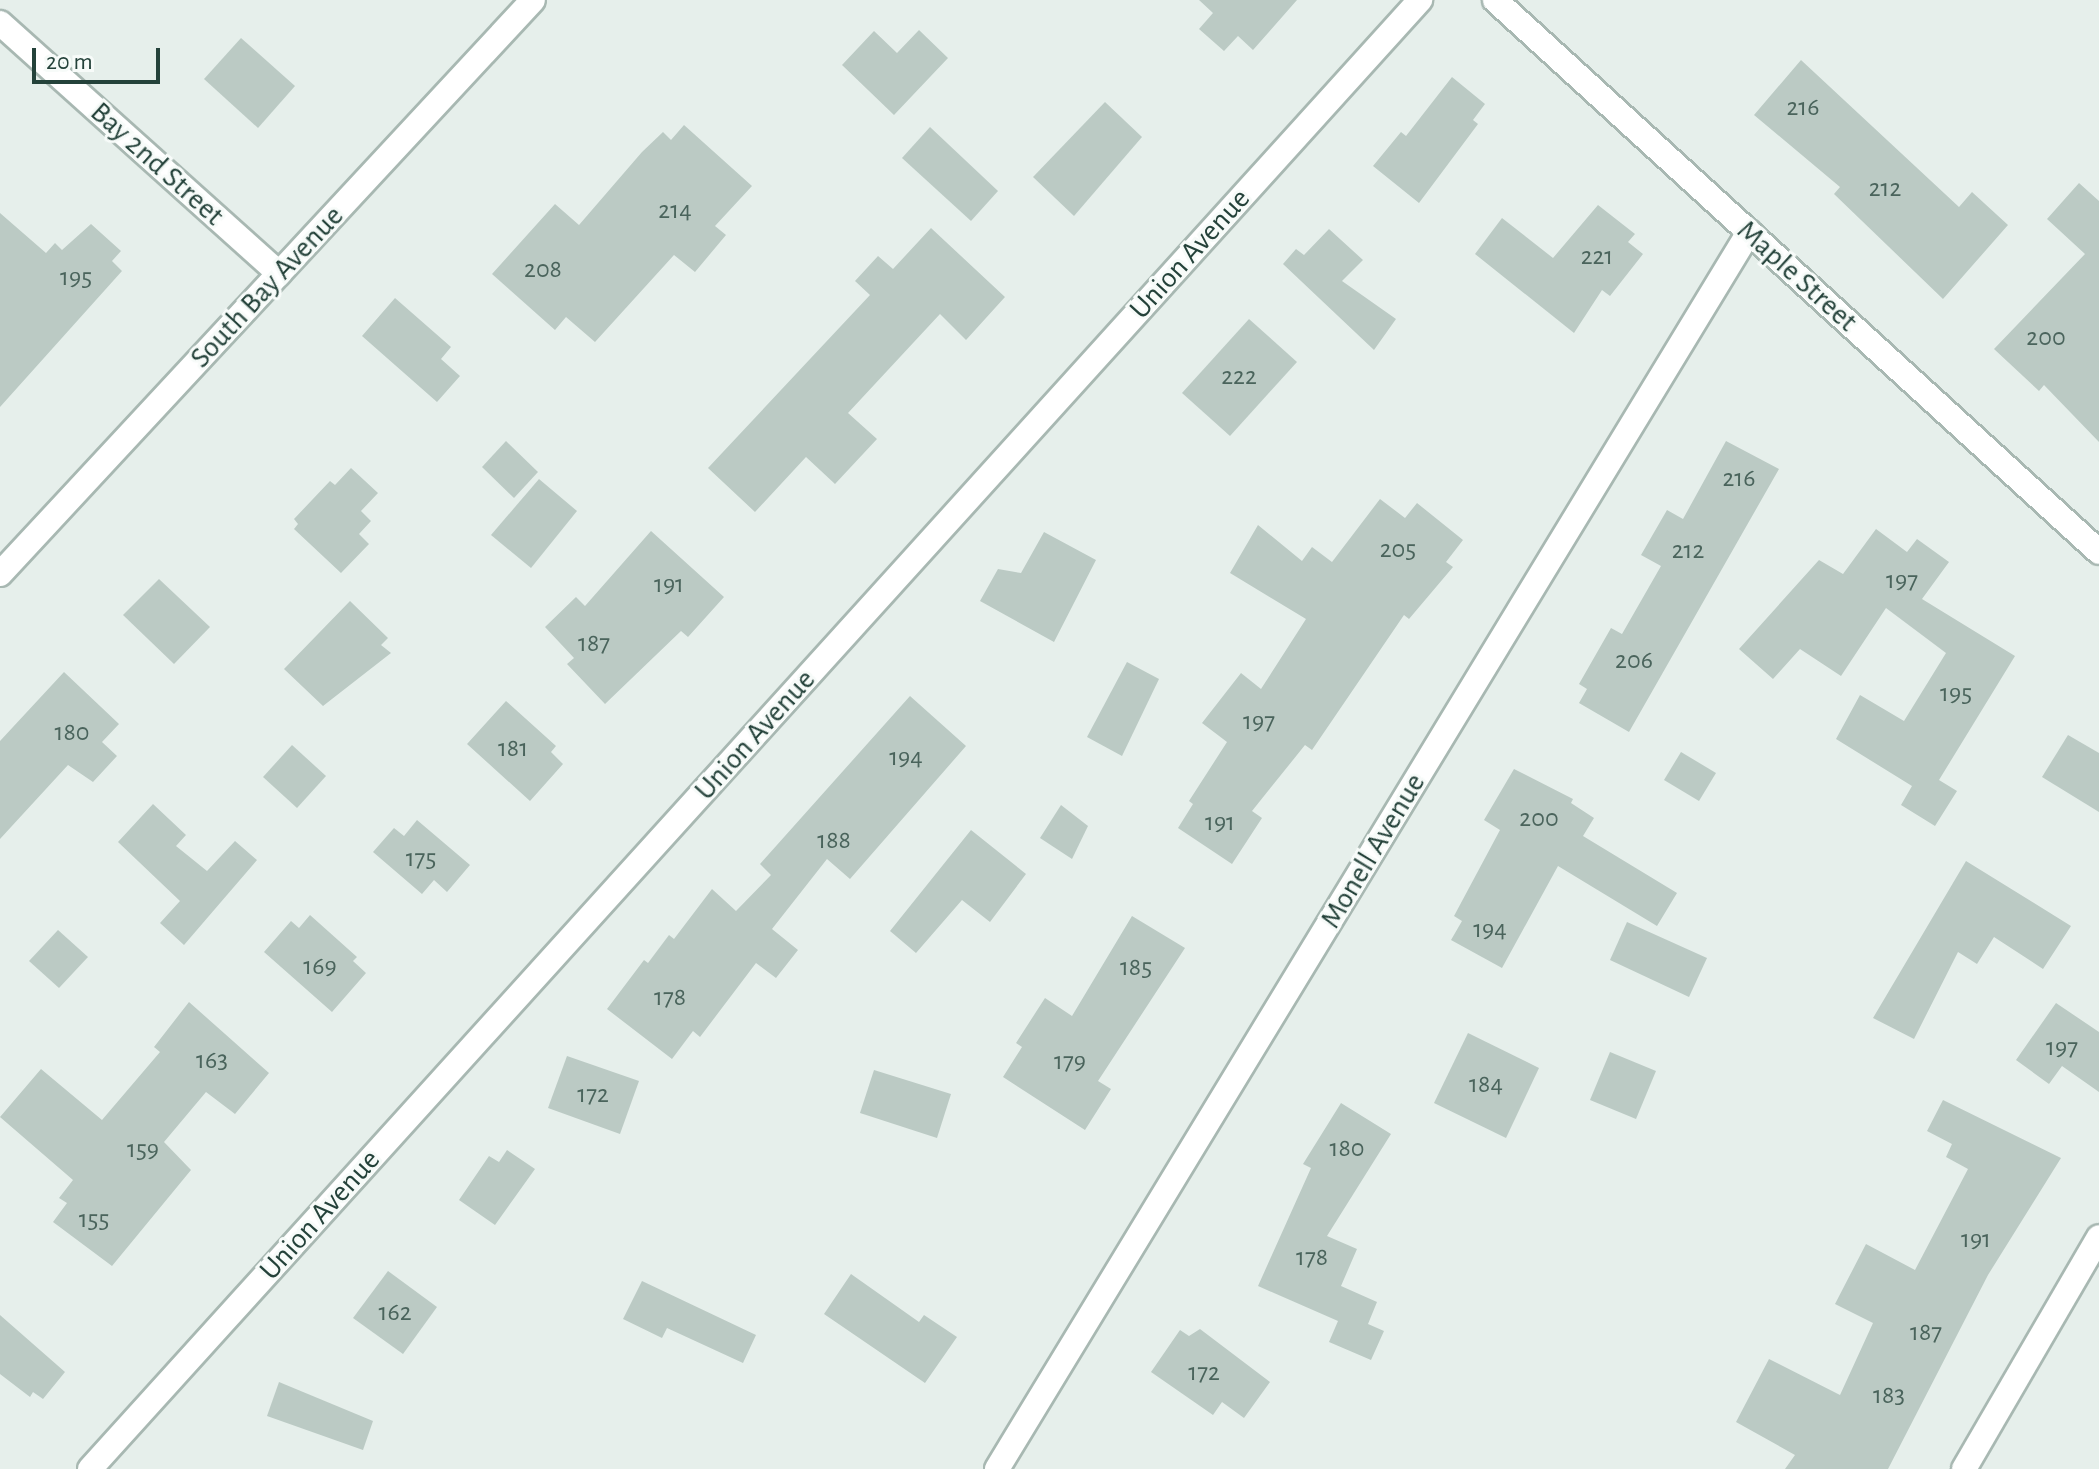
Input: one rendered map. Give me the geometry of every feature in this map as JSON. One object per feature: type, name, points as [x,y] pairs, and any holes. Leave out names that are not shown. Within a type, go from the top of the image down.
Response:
[{"type":"street","name":"South Bay Avenue","points":[[0,574],[533,0]]},
{"type":"street","name":"Union Avenue","points":[[90,1469],[1420,0]]},
{"type":"street","name":"Maple Street","points":[[1495,0],[2099,552]]},
{"type":"street","name":"Bay 2nd Street","points":[[0,23],[279,273]]},
{"type":"street","name":"Monell Avenue","points":[[997,1469],[1749,232]]},
{"type":"street","points":[[1964,1469],[2099,1237]]},
{"type":"building","points":[[1199,0],[1297,0],[1253,50],[1238,36],[1224,51],[1199,29],[1213,13]]},
{"type":"building","points":[[919,30],[948,58],[894,115],[842,65],[874,31],[897,53]]},
{"type":"building","points":[[241,38],[295,86],[258,128],[204,79]]},
{"type":"building","points":[[1801,60],[1959,207],[1972,192],[2008,225],[1943,299],[1834,194],[1840,187],[1754,115]]},
{"type":"building","points":[[1452,77],[1485,104],[1473,120],[1478,124],[1419,203],[1373,166],[1401,132],[1406,136]]},
{"type":"building","points":[[1105,102],[1142,137],[1074,216],[1033,177]]},
{"type":"building","points":[[684,125],[752,186],[715,226],[726,235],[695,272],[674,255],[595,342],[566,317],[555,330],[492,274],[555,204],[579,225],[663,132],[671,140]]},
{"type":"building","points":[[930,127],[998,191],[971,221],[902,158]]},
{"type":"building","points":[[2079,183],[2099,201],[2099,442],[2044,385],[2039,391],[1994,349],[2085,254],[2047,219]]},
{"type":"building","points":[[1598,205],[1635,234],[1628,242],[1643,254],[1610,296],[1602,290],[1574,333],[1475,254],[1502,218],[1553,258]]},
{"type":"building","points":[[0,213],[46,253],[55,243],[62,250],[91,224],[121,251],[112,261],[122,271],[0,407]]},
{"type":"building","points":[[931,228],[1005,297],[966,340],[940,314],[848,413],[877,439],[835,484],[806,457],[755,512],[708,468],[870,295],[855,281],[878,256],[893,269]]},
{"type":"building","points":[[1329,229],[1363,260],[1342,281],[1396,319],[1374,350],[1283,264],[1296,249],[1304,255]]},
{"type":"building","points":[[395,298],[451,347],[441,359],[460,376],[437,402],[362,336]]},
{"type":"building","points":[[1249,319],[1297,362],[1230,436],[1182,393]]},
{"type":"building","points":[[506,441],[538,472],[514,498],[482,467]]},
{"type":"building","points":[[1726,441],[1779,469],[1629,732],[1579,703],[1587,689],[1579,684],[1611,628],[1622,634],[1661,566],[1641,555],[1667,510],[1683,519]]},
{"type":"building","points":[[351,468],[378,493],[361,511],[371,521],[359,534],[369,544],[341,573],[294,529],[298,524],[294,519],[330,481],[335,485]]},
{"type":"building","points":[[539,479],[577,511],[531,568],[491,535]]},
{"type":"building","points":[[1380,499],[1405,518],[1417,503],[1463,540],[1446,562],[1453,567],[1409,619],[1404,615],[1312,750],[1305,745],[1252,811],[1262,818],[1232,864],[1178,828],[1193,804],[1189,801],[1227,742],[1202,723],[1241,673],[1261,689],[1306,619],[1230,573],[1258,525],[1302,561],[1312,547],[1332,562]]},
{"type":"building","points":[[1876,529],[1907,552],[1917,539],[1949,562],[1922,599],[2015,656],[1939,780],[1957,791],[1935,826],[1901,805],[1912,786],[1836,739],[1860,695],[1904,721],[1946,653],[1886,608],[1841,676],[1800,649],[1773,679],[1739,649],[1819,560],[1843,574]]},
{"type":"building","points":[[651,531],[724,597],[688,637],[681,631],[605,704],[567,664],[574,658],[545,627],[576,597],[585,606]]},
{"type":"building","points":[[1044,532],[1096,560],[1054,642],[980,601],[998,569],[1021,573]]},
{"type":"building","points":[[159,579],[210,627],[174,664],[123,615]]},
{"type":"building","points":[[350,601],[388,638],[381,645],[391,653],[323,706],[284,669]]},
{"type":"building","points":[[1127,662],[1159,679],[1122,756],[1087,737]]},
{"type":"building","points":[[64,672],[119,724],[102,742],[117,756],[93,782],[68,765],[0,839],[0,741]]},
{"type":"building","points":[[910,696],[966,746],[850,879],[827,859],[772,929],[798,950],[776,978],[756,963],[700,1037],[693,1031],[672,1059],[607,1009],[644,960],[648,963],[669,935],[674,939],[712,889],[736,911],[771,875],[760,864]]},
{"type":"building","points":[[506,701],[556,746],[551,752],[563,764],[530,801],[467,744]]},
{"type":"building","points":[[2068,735],[2099,753],[2099,812],[2042,777]]},
{"type":"building","points":[[292,745],[326,776],[297,808],[263,777]]},
{"type":"building","points":[[1681,752],[1716,773],[1699,801],[1664,780]]},
{"type":"building","points":[[1514,769],[1573,799],[1571,803],[1594,818],[1583,836],[1677,893],[1657,926],[1558,866],[1502,968],[1451,940],[1462,921],[1454,916],[1500,830],[1484,820]]},
{"type":"building","points":[[153,804],[186,835],[176,846],[207,871],[235,841],[257,860],[184,945],[160,923],[180,901],[118,842]]},
{"type":"building","points":[[1061,805],[1088,826],[1072,859],[1040,838]]},
{"type":"building","points":[[417,820],[470,865],[447,892],[434,880],[422,894],[373,852],[394,828],[404,836]]},
{"type":"building","points":[[971,830],[1026,874],[990,922],[962,900],[916,953],[890,931]]},
{"type":"building","points":[[1966,861],[2071,926],[2043,969],[1994,937],[1977,964],[1958,952],[1914,1039],[1873,1018]]},
{"type":"building","points":[[310,915],[357,957],[353,961],[366,973],[332,1012],[264,952],[291,921],[299,928]]},
{"type":"building","points":[[1132,916],[1185,948],[1098,1081],[1111,1089],[1085,1130],[1003,1077],[1022,1047],[1016,1043],[1045,998],[1072,1016]]},
{"type":"building","points":[[1627,922],[1707,958],[1689,997],[1610,960]]},
{"type":"building","points":[[58,930],[88,957],[59,988],[29,961]]},
{"type":"building","points":[[189,1002],[269,1073],[235,1114],[206,1092],[164,1142],[191,1170],[112,1266],[53,1222],[67,1203],[59,1198],[73,1180],[0,1117],[41,1069],[102,1120],[160,1052],[154,1047]]},
{"type":"building","points":[[2056,1003],[2099,1032],[2099,1092],[2062,1066],[2049,1084],[2016,1060]]},
{"type":"building","points":[[1468,1033],[1539,1068],[1506,1138],[1434,1103]]},
{"type":"building","points":[[1610,1052],[1656,1071],[1636,1119],[1590,1100]]},
{"type":"building","points":[[567,1056],[639,1081],[620,1134],[548,1108]]},
{"type":"building","points":[[874,1070],[951,1094],[937,1138],[860,1113]]},
{"type":"building","points":[[1943,1100],[2061,1158],[1988,1275],[1888,1469],[1785,1469],[1795,1455],[1736,1422],[1769,1359],[1840,1395],[1873,1323],[1835,1304],[1866,1244],[1915,1270],[1968,1169],[1946,1157],[1952,1144],[1927,1131]]},
{"type":"building","points":[[1341,1103],[1391,1134],[1327,1236],[1357,1249],[1341,1286],[1377,1302],[1368,1324],[1384,1331],[1371,1360],[1329,1342],[1338,1321],[1258,1286],[1311,1168],[1303,1164]]},
{"type":"building","points":[[507,1150],[535,1169],[495,1225],[459,1200],[489,1156],[499,1162]]},
{"type":"building","points":[[388,1271],[437,1307],[403,1354],[353,1318]]},
{"type":"building","points":[[851,1274],[919,1322],[924,1315],[957,1337],[925,1383],[824,1314]]},
{"type":"building","points":[[642,1281],[756,1335],[743,1363],[667,1328],[662,1338],[623,1319]]},
{"type":"building","points":[[0,1315],[65,1372],[43,1399],[33,1392],[30,1397],[0,1374]]},
{"type":"building","points":[[1200,1329],[1270,1382],[1244,1418],[1222,1402],[1213,1415],[1151,1372],[1180,1330],[1189,1336]]},
{"type":"building","points":[[279,1382],[373,1421],[363,1450],[267,1416]]}]
